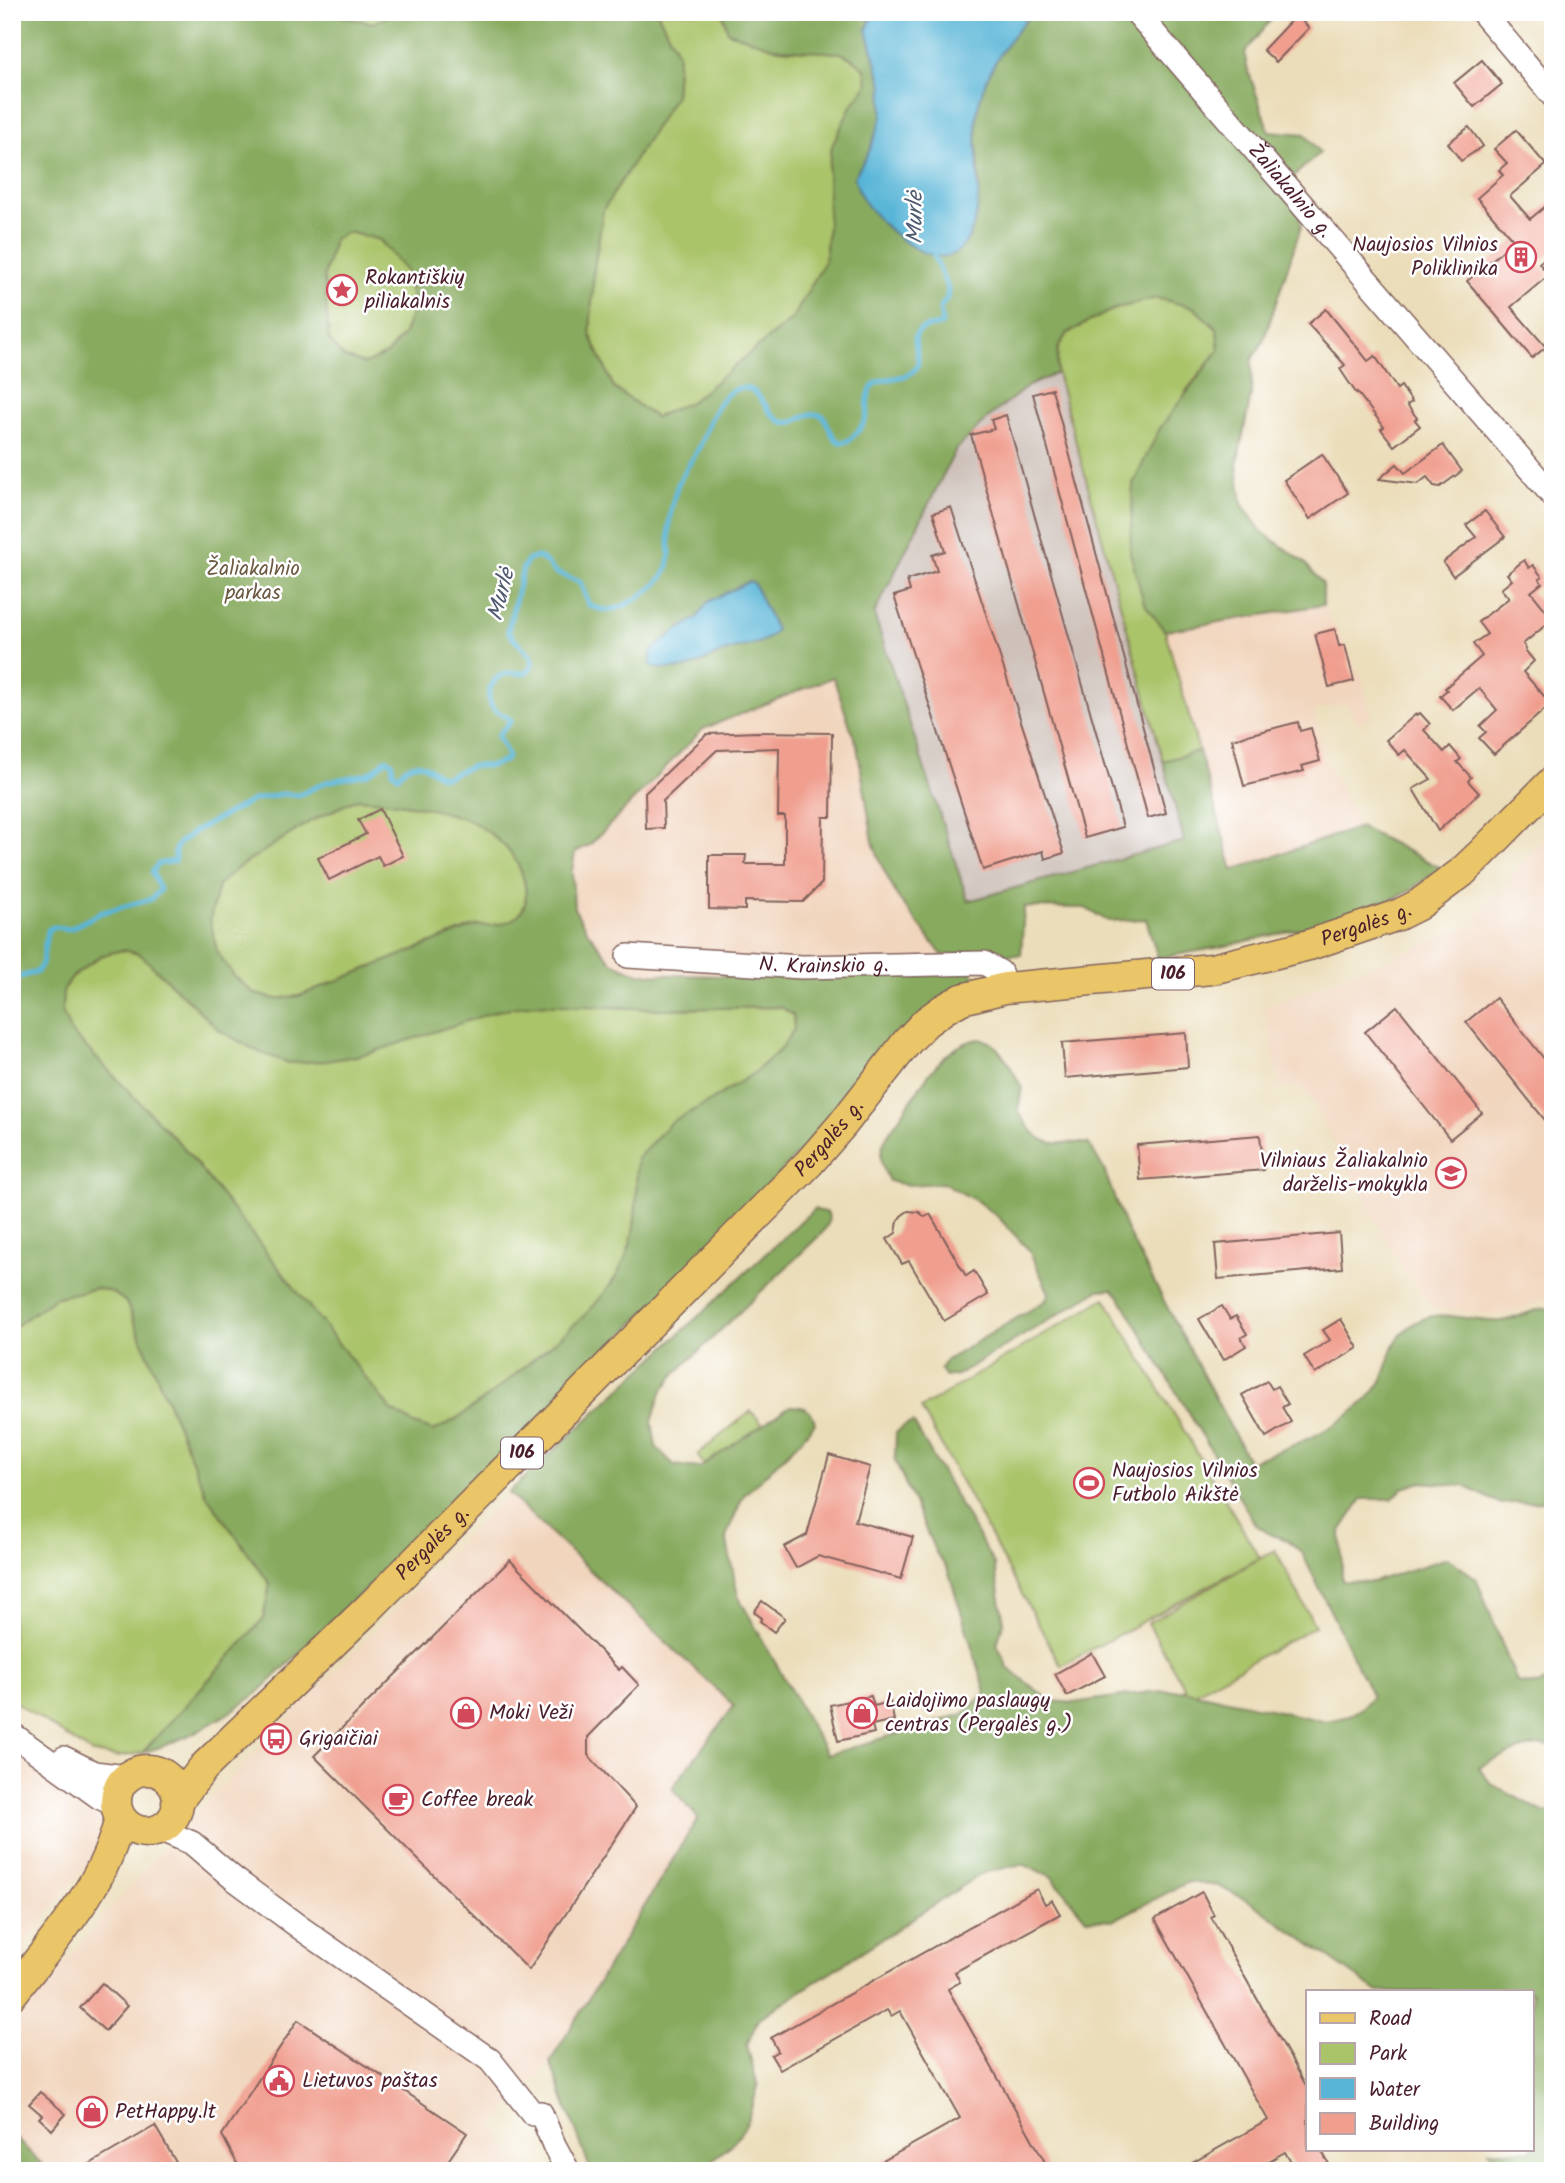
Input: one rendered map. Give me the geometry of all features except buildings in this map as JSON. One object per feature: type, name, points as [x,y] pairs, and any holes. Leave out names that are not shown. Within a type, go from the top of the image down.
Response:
[{"type":"main road","name":"Pergalės g.","points":[[80,1903],[166,1818],[204,1766],[370,1606],[784,1189],[842,1125],[907,1042],[943,1009],[962,999],[1004,988],[1212,969],[1309,945],[1398,915],[1418,905],[1461,873],[1553,781]]},
{"type":"main road","name":"Pergalės g.","points":[[160,1773],[199,1759],[231,1740]]},
{"type":"main road","points":[[143,1770],[160,1773],[173,1785],[166,1818],[133,1829],[118,1811],[116,1794],[120,1785],[127,1777],[143,1770]]},
{"type":"main road","name":"Pergalės g.","points":[[12,1994],[80,1903],[109,1856],[116,1840],[118,1811]]},
{"type":"street","name":"Žaliakalnio g.","points":[[1136,12],[1553,496]]},
{"type":"street","points":[[1482,12],[1553,96]]},
{"type":"street","name":"N. Krainskio g.","points":[[628,956],[802,967],[984,963],[1000,972],[1004,988]]},
{"type":"street","points":[[12,1733],[94,1773],[127,1777]]},
{"type":"street","points":[[12,1733],[118,1811]]},
{"type":"street","points":[[166,1818],[233,1878],[489,2060],[533,2114],[541,2113],[568,2171]]},
{"type":"shaded area","points":[[1057,373],[1185,841],[967,901],[874,614],[956,449],[989,417],[1028,386]]},
{"type":"shaded area","points":[[1323,605],[1362,677],[1371,718],[1357,724],[1346,703],[1315,711],[1326,760],[1360,827],[1233,870],[1165,631]]},
{"type":"shaded area","points":[[833,677],[857,746],[873,842],[881,864],[897,896],[971,970],[721,976],[639,974],[612,962],[587,931],[574,908],[572,871],[575,852],[590,845],[703,729]]},
{"type":"shaded area","name":"Vilniaus Žaliakalnio darželis-mokykla","points":[[1553,827],[1553,1297],[1504,1316],[1431,1307],[1396,1258],[1304,1087],[1280,1088],[1264,1008],[1477,923],[1473,917]]},
{"type":"shaded area","points":[[508,1493],[734,1706],[672,1788],[698,1817],[550,2062],[494,2124],[520,2171],[49,2171],[12,2135],[12,2022],[187,1822]]},
{"type":"shaded area","points":[[12,1751],[100,1809],[108,1823],[107,1839],[12,1960]]},
{"type":"green space","name":"Žaliakalnio parkas","points":[[12,12],[335,12],[339,16],[373,23],[398,12],[657,12],[678,53],[675,96],[603,210],[594,269],[590,334],[614,388],[655,417],[692,401],[793,318],[825,261],[828,170],[832,146],[850,108],[868,84],[865,69],[841,53],[779,49],[728,32],[722,12],[873,12],[867,30],[883,86],[882,116],[869,152],[854,178],[963,245],[973,221],[979,194],[976,124],[979,100],[997,59],[1033,12],[1277,12],[1245,52],[1247,67],[1269,131],[1305,134],[1320,153],[1294,176],[1301,227],[1263,342],[1252,359],[1251,395],[1237,465],[1242,504],[1262,532],[1304,562],[1323,584],[1323,605],[1165,631],[1144,603],[1130,553],[1133,484],[1160,428],[1219,350],[1217,329],[1193,307],[1156,298],[1114,309],[1067,333],[1058,348],[1057,373],[1028,386],[989,417],[956,449],[874,614],[968,901],[1184,841],[1163,761],[1199,751],[1233,870],[1360,827],[1441,868],[1404,894],[1334,921],[1221,947],[1158,958],[1146,919],[1108,921],[1085,908],[1024,907],[1021,955],[942,955],[897,896],[881,864],[873,842],[857,746],[833,677],[703,729],[590,845],[575,852],[572,871],[574,908],[587,931],[612,962],[639,974],[721,976],[971,970],[976,981],[835,1112],[746,1211],[460,1498],[258,1693],[203,1728],[142,1753],[263,1620],[270,1584],[207,1496],[126,1302],[112,1292],[96,1288],[54,1298],[12,1329]],"holes":[[[348,232],[380,240],[406,271],[414,306],[404,334],[387,354],[365,364],[343,357],[329,340],[324,276],[334,239]],[[750,581],[754,584],[776,630],[755,643],[722,652],[701,663],[660,669],[669,636],[697,618],[708,602]],[[357,799],[417,806],[468,820],[495,838],[514,858],[526,888],[525,904],[516,917],[506,922],[474,926],[299,996],[275,999],[255,994],[233,975],[217,952],[210,919],[218,885],[239,867],[311,821]],[[122,950],[140,954],[219,1030],[259,1052],[289,1063],[327,1061],[367,1054],[500,1010],[534,1004],[661,1009],[781,1007],[793,1015],[794,1029],[781,1049],[754,1073],[671,1122],[637,1159],[635,1213],[630,1245],[614,1280],[589,1311],[484,1400],[434,1431],[414,1424],[391,1410],[183,1147],[70,1031],[62,1011],[63,992],[71,978],[100,956]]]},
{"type":"green space","points":[[335,12],[397,12],[373,23],[338,16]]},
{"type":"green space","points":[[657,12],[722,12],[729,32],[779,49],[841,53],[865,69],[868,84],[850,108],[828,227],[825,261],[793,318],[692,401],[655,417],[614,388],[590,334],[594,269],[603,210],[675,96],[678,53]]},
{"type":"green space","points":[[348,232],[380,240],[406,271],[414,306],[404,334],[387,354],[365,364],[343,357],[329,340],[324,276],[334,239]]},
{"type":"green space","points":[[1156,298],[1193,307],[1217,329],[1219,350],[1186,391],[1144,603],[1165,631],[1199,751],[1163,761],[1057,373],[1059,346],[1076,328],[1102,314]]},
{"type":"green space","points":[[357,799],[429,809],[473,822],[506,848],[518,864],[526,888],[525,904],[516,917],[506,922],[474,926],[299,996],[275,999],[255,994],[233,975],[217,952],[210,920],[218,885],[239,867],[311,821]]},
{"type":"green space","points":[[122,950],[140,954],[219,1030],[259,1052],[289,1063],[500,1010],[534,1004],[661,1009],[781,1007],[793,1015],[794,1029],[781,1049],[754,1073],[671,1122],[637,1159],[633,1235],[624,1263],[603,1296],[575,1325],[496,1391],[434,1431],[414,1424],[391,1410],[183,1147],[70,1031],[62,1011],[63,991],[71,978],[100,956]]},
{"type":"green space","points":[[980,1039],[990,1042],[1007,1060],[1022,1088],[1018,1111],[1035,1134],[1053,1143],[1089,1144],[1104,1170],[1127,1231],[1249,1462],[1321,1432],[1354,1411],[1380,1383],[1393,1347],[1402,1334],[1420,1320],[1442,1315],[1501,1321],[1553,1308],[1553,1500],[1501,1504],[1464,1486],[1422,1482],[1403,1488],[1392,1499],[1362,1499],[1341,1531],[1342,1581],[1372,1582],[1447,1558],[1476,1578],[1517,1682],[1536,1685],[1553,1680],[1553,1747],[1526,1748],[1479,1767],[1491,1784],[1543,1812],[1553,1814],[1553,2171],[1501,2171],[1490,2152],[1534,2152],[1534,1990],[1375,1990],[1249,1901],[1218,1886],[1188,1882],[1114,1920],[1086,1919],[1051,1876],[1022,1864],[983,1873],[758,2019],[747,2045],[758,2087],[746,2125],[732,2144],[699,2171],[591,2171],[550,2062],[698,1818],[672,1788],[734,1706],[508,1493],[814,1209],[828,1213],[829,1222],[822,1233],[674,1375],[661,1393],[652,1422],[656,1447],[674,1465],[699,1468],[790,1406],[803,1408],[812,1414],[815,1423],[743,1496],[726,1537],[738,1596],[827,1755],[963,1714],[986,1692],[948,1570],[936,1553],[895,1460],[896,1433],[913,1422],[994,1564],[1004,1622],[997,1644],[1008,1668],[1051,1701],[1073,1703],[1183,1690],[1323,1721],[1351,1714],[1372,1696],[1302,1553],[1288,1540],[1271,1535],[1255,1524],[1119,1296],[1112,1289],[1099,1290],[957,1375],[945,1377],[940,1369],[945,1361],[1045,1301],[1049,1293],[1029,1250],[998,1217],[944,1183],[905,1185],[889,1181],[882,1163],[881,1155],[886,1138],[924,1081],[943,1058],[966,1043]]},
{"type":"green space","points":[[96,1288],[112,1292],[126,1302],[207,1496],[270,1584],[263,1620],[142,1753],[117,1757],[92,1753],[12,1700],[12,1329],[53,1298]]},
{"type":"green space","name":"Naujosios Vilnios Futbolo Aikštė","points":[[1105,1298],[1260,1558],[1061,1666],[921,1408]]},
{"type":"green space","points":[[751,1411],[784,1449],[727,1497],[697,1455]]},
{"type":"green space","points":[[1275,1550],[1315,1626],[1189,1696],[1148,1623]]},
{"type":"green space","points":[[12,2135],[49,2171],[16,2171],[12,2167]]},
{"type":"water","points":[[873,12],[1033,12],[1005,46],[984,86],[976,129],[976,215],[972,231],[964,245],[952,254],[939,256],[908,244],[880,221],[859,193],[854,177],[869,152],[882,116],[883,86],[867,30]]},
{"type":"water","points":[[750,581],[754,584],[776,630],[771,635],[685,668],[651,667],[651,652],[669,636],[697,618],[708,602]]},
{"type":"waterway","name":"Murlė","points":[[12,979],[37,972],[42,964],[47,931],[50,928],[71,928],[100,913],[151,899],[160,890],[152,872],[158,864],[175,861],[175,850],[179,843],[195,831],[253,800],[281,794],[299,795],[326,782],[367,774],[386,759],[392,762],[393,772],[398,776],[406,767],[418,763],[446,777],[471,766],[490,766],[505,761],[508,756],[498,736],[511,720],[493,708],[489,692],[494,682],[502,675],[524,673],[532,665],[531,656],[513,639],[508,630],[523,568],[528,560],[538,557],[554,572],[580,582],[589,605],[599,609],[609,610],[633,601],[657,584],[668,567],[670,558],[670,517],[679,482],[698,450],[714,412],[726,395],[734,390],[750,389],[760,397],[773,415],[783,422],[793,422],[816,414],[823,416],[837,441],[844,442],[851,438],[866,418],[869,394],[874,385],[911,373],[918,364],[915,342],[917,333],[924,328],[942,324],[940,308],[947,298],[948,289],[934,251]]},
{"type":"place","name":"Naujosios Vilnios Poliklinika","points":[[1521,257]]},
{"type":"place","name":"Rokantiškių piliakalnis","points":[[342,290]]},
{"type":"place","name":"Vilniaus Žaliakalnio darželis-mokykla","points":[[1451,1173]]},
{"type":"place","name":"Naujosios Vilnios Futbolo Aikštė","points":[[1089,1483]]},
{"type":"place","name":"Moki Veži","points":[[466,1713]]},
{"type":"place","name":"Laidojimo paslaugų centras (Pergalės g.)","points":[[862,1713]]},
{"type":"place","name":"Grigaičiai","points":[[276,1739]]},
{"type":"place","name":"Coffee break","points":[[398,1800]]},
{"type":"place","name":"Lietuvos paštas","points":[[279,2081]]},
{"type":"place","name":"PetHappy.lt","points":[[92,2112]]}]
